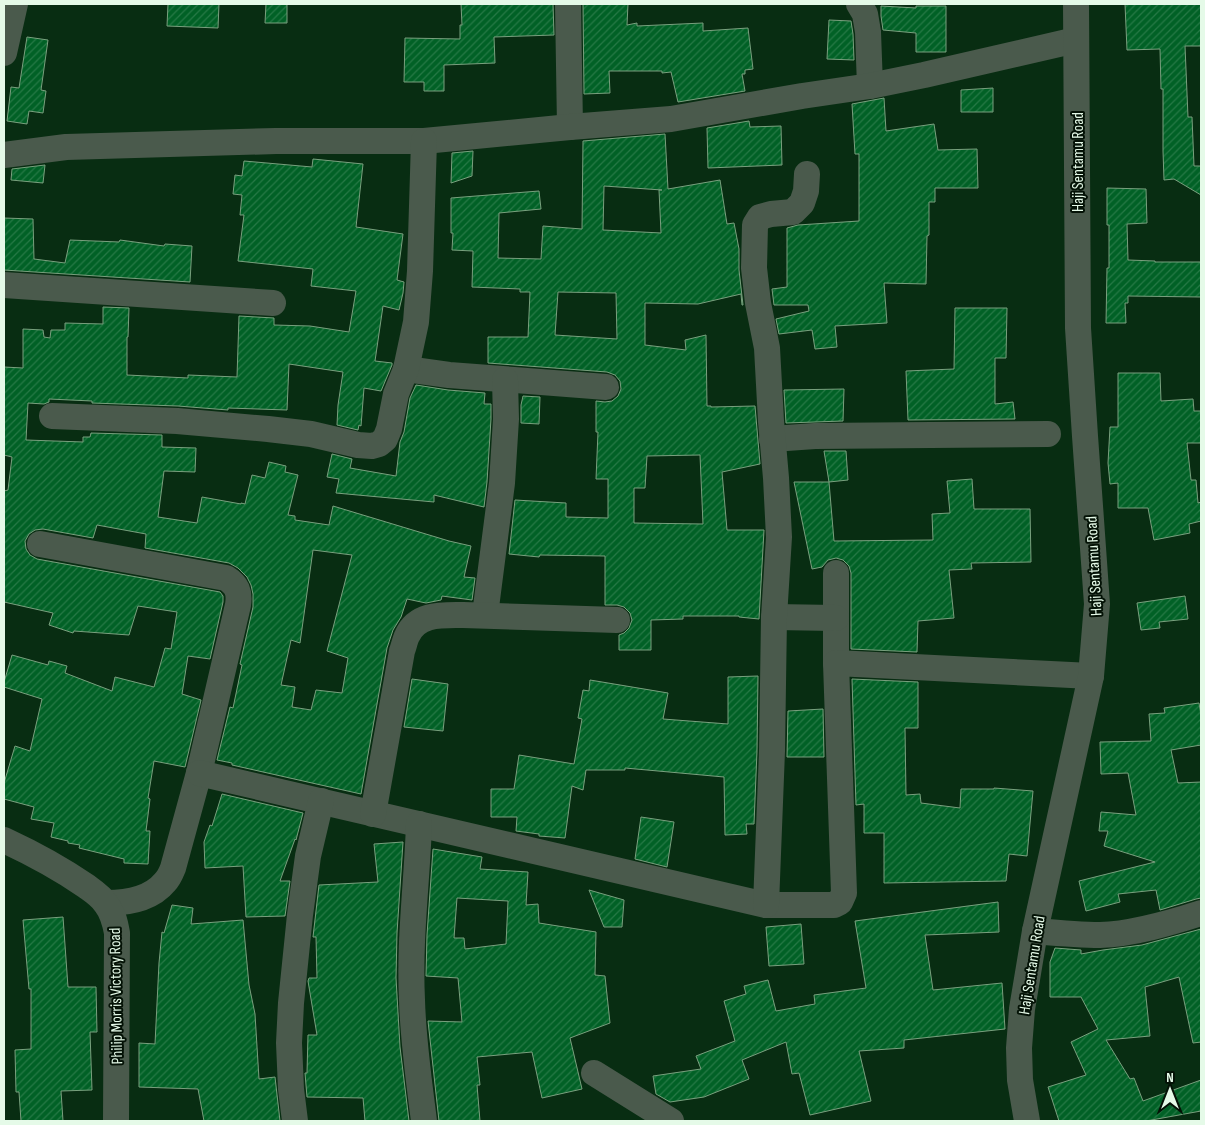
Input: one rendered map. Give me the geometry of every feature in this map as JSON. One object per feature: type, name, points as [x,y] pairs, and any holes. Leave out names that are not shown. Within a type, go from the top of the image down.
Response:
[{"type":"street","points":[[4,53],[15,4]]},
{"type":"street","points":[[568,4],[570,127]]},
{"type":"street","points":[[859,4],[865,14],[868,32],[870,86]]},
{"type":"street","name":"Haji Sentamu Road","points":[[1027,1121],[1020,1080],[1019,1048],[1022,1009],[1035,931],[1091,676],[1097,604],[1078,328],[1076,4]]},
{"type":"street","points":[[4,155],[66,147],[276,141],[424,141],[671,119],[870,86],[1076,40]]},
{"type":"street","points":[[52,416],[178,421],[312,434],[358,445],[372,446],[379,444],[385,439],[389,430],[396,394],[406,369],[416,322],[423,213],[424,141]]},
{"type":"street","points":[[766,905],[772,751],[774,617],[779,537],[767,348],[758,302],[754,268],[755,225],[760,217],[793,212],[802,203],[806,192],[807,174]]},
{"type":"street","points":[[4,285],[273,302]]},
{"type":"street","points":[[406,369],[449,375],[606,387]]},
{"type":"street","points":[[485,615],[502,483],[506,419],[505,380]]},
{"type":"street","points":[[772,439],[816,436],[1048,434]]},
{"type":"street","points":[[40,544],[226,578],[237,587],[239,596],[199,773],[173,868],[166,882],[155,892],[122,903],[106,903]]},
{"type":"street","points":[[199,773],[766,905],[834,905],[840,902],[844,893],[836,663],[836,573]]},
{"type":"street","points":[[373,814],[402,651],[407,635],[414,624],[424,618],[438,615],[617,620]]},
{"type":"street","points":[[774,617],[836,618]]},
{"type":"street","points":[[836,663],[1091,676]]},
{"type":"street","points":[[295,1121],[290,1080],[291,1003],[296,944],[307,866],[321,801]]},
{"type":"street","points":[[419,824],[412,999],[414,1038],[424,1121]]},
{"type":"street","name":"Philip Morris Victory Road","points":[[4,840],[35,855],[76,879],[97,894],[106,903],[114,917],[117,933],[116,1121]]},
{"type":"street","points":[[1035,931],[1102,935],[1142,930],[1201,912]]},
{"type":"street","points":[[594,1073],[671,1121]]},
{"type":"building","points":[[168,4],[219,4],[218,28],[167,26]]},
{"type":"building","points":[[266,4],[287,4],[287,23],[265,23]]},
{"type":"building","points":[[461,4],[553,4],[554,35],[494,37],[495,63],[444,65],[444,91],[424,91],[424,82],[404,82],[405,38],[460,39],[460,25],[462,25]]},
{"type":"building","points":[[583,4],[628,4],[627,25],[637,23],[637,26],[703,23],[703,31],[748,28],[753,69],[745,70],[745,74],[742,74],[745,91],[678,102],[671,72],[609,71],[610,93],[584,94]]},
{"type":"building","points":[[1125,4],[1201,4],[1201,46],[1185,46],[1188,117],[1192,117],[1194,166],[1201,166],[1201,195],[1174,179],[1164,180],[1163,89],[1161,89],[1160,49],[1127,50]]},
{"type":"building","points":[[881,6],[916,8],[916,6],[946,6],[946,52],[916,52],[916,33],[883,30]]},
{"type":"building","points":[[829,20],[851,21],[854,60],[827,59]]},
{"type":"building","points":[[27,37],[48,40],[41,90],[46,91],[43,113],[29,111],[27,124],[7,121],[11,87],[19,88]]},
{"type":"building","points":[[993,88],[993,112],[961,112],[961,90]]},
{"type":"building","points":[[884,98],[886,131],[934,124],[938,150],[977,149],[978,188],[935,188],[935,202],[929,202],[926,284],[884,283],[887,323],[835,326],[837,347],[815,349],[812,330],[779,334],[776,319],[809,311],[808,305],[774,305],[772,289],[787,287],[787,228],[798,225],[859,221],[859,154],[855,154],[852,104]]},
{"type":"building","points":[[749,121],[750,127],[781,126],[782,165],[708,168],[707,128]]},
{"type":"building","points":[[665,134],[668,189],[720,180],[727,224],[734,223],[739,249],[743,305],[741,294],[698,304],[645,303],[645,345],[686,350],[685,340],[706,335],[707,406],[755,406],[760,464],[722,472],[727,530],[764,530],[759,619],[739,616],[683,616],[683,619],[651,620],[651,650],[619,650],[619,635],[629,628],[632,620],[630,613],[624,607],[605,605],[605,556],[540,555],[539,557],[509,554],[515,500],[566,503],[566,517],[608,518],[608,479],[596,479],[598,432],[596,432],[596,401],[612,401],[618,396],[621,389],[620,381],[615,375],[607,372],[488,363],[488,337],[528,337],[530,292],[520,292],[520,289],[472,287],[473,251],[452,250],[451,198],[539,191],[541,209],[499,213],[498,258],[541,259],[543,226],[582,229],[583,141]],"holes":[[[604,186],[662,190],[659,190],[661,233],[603,230]],[[558,292],[616,293],[617,339],[555,335]],[[700,455],[703,524],[634,523],[634,488],[645,488],[647,456]]]},
{"type":"building","points":[[473,151],[472,176],[451,183],[452,153]]},
{"type":"building","points":[[313,159],[363,164],[356,227],[403,234],[397,280],[404,282],[403,293],[399,310],[383,306],[375,361],[392,363],[392,365],[381,391],[364,388],[361,426],[359,425],[358,430],[337,425],[343,372],[289,364],[287,410],[228,408],[228,410],[49,399],[49,402],[44,404],[28,403],[26,440],[83,442],[83,437],[90,437],[91,433],[162,435],[162,447],[196,448],[195,472],[164,471],[158,517],[197,523],[202,497],[245,504],[252,475],[265,478],[269,462],[286,466],[285,472],[298,475],[288,515],[295,516],[295,520],[329,525],[333,506],[471,546],[464,577],[475,578],[472,600],[442,596],[441,600],[426,603],[407,599],[387,648],[361,794],[217,760],[230,707],[233,708],[242,665],[240,664],[253,607],[251,585],[247,577],[238,568],[229,563],[145,548],[146,534],[97,525],[93,538],[43,529],[35,530],[29,534],[25,541],[26,549],[30,555],[37,559],[220,592],[223,596],[210,659],[188,656],[182,694],[201,700],[185,767],[154,761],[148,798],[150,799],[146,831],[150,831],[148,864],[124,863],[124,859],[79,848],[80,845],[51,837],[54,823],[31,819],[34,807],[4,799],[4,783],[15,746],[30,751],[42,699],[4,687],[4,682],[12,655],[48,665],[49,661],[67,666],[65,673],[112,691],[115,677],[154,687],[165,648],[171,649],[177,612],[138,606],[129,635],[74,631],[73,633],[49,625],[53,613],[4,602],[4,491],[8,490],[12,457],[4,455],[4,367],[23,368],[23,329],[43,330],[44,337],[50,338],[51,330],[65,330],[65,323],[103,324],[103,307],[129,308],[127,375],[188,378],[188,375],[237,377],[239,316],[274,318],[274,325],[310,326],[349,332],[356,291],[311,286],[313,269],[238,261],[244,215],[240,215],[242,195],[233,194],[235,175],[242,176],[244,161],[312,167]],"holes":[[[313,550],[352,555],[327,651],[348,658],[342,693],[316,690],[311,710],[292,707],[295,687],[281,685],[291,640],[300,643]]]},
{"type":"building","points":[[45,165],[43,183],[11,180],[12,169]]},
{"type":"building","points":[[1107,188],[1146,189],[1147,223],[1127,224],[1128,260],[1201,262],[1201,297],[1128,296],[1128,303],[1125,303],[1126,323],[1106,323],[1107,268],[1109,268]]},
{"type":"building","points":[[4,218],[33,219],[34,259],[65,263],[70,240],[119,242],[120,240],[164,246],[165,244],[192,246],[190,282],[4,270]]},
{"type":"building","points":[[955,308],[1007,308],[1006,358],[995,358],[995,404],[1013,402],[1015,419],[908,420],[906,371],[954,369]]},
{"type":"building","points":[[1118,373],[1160,373],[1161,401],[1193,399],[1194,411],[1201,411],[1201,443],[1187,443],[1191,480],[1196,480],[1198,503],[1201,502],[1201,521],[1189,524],[1190,533],[1154,540],[1148,508],[1118,508],[1118,483],[1110,484],[1108,463],[1110,427],[1118,427]]},
{"type":"building","points":[[416,385],[485,393],[484,404],[491,404],[491,419],[484,507],[434,495],[434,502],[336,493],[339,479],[327,477],[332,454],[352,459],[350,468],[396,476],[400,442],[404,432],[410,398]]},
{"type":"building","points":[[844,389],[843,421],[786,423],[784,390]]},
{"type":"building","points":[[523,396],[540,397],[539,424],[521,423]]},
{"type":"building","points":[[824,451],[846,451],[848,480],[829,482]]},
{"type":"building","points":[[972,479],[974,509],[1030,509],[1031,562],[971,563],[972,569],[949,570],[954,618],[918,621],[917,652],[851,649],[851,573],[849,566],[843,560],[836,558],[828,560],[822,567],[812,569],[794,482],[829,482],[834,541],[933,540],[932,514],[950,513],[947,481]]},
{"type":"building","points":[[1185,596],[1188,619],[1159,622],[1160,628],[1141,630],[1137,603]]},
{"type":"building","points":[[758,676],[754,824],[746,824],[747,834],[725,835],[724,777],[625,768],[625,770],[586,770],[583,790],[572,786],[565,838],[539,836],[539,834],[516,831],[517,817],[491,817],[491,789],[514,789],[519,755],[574,764],[582,719],[578,718],[583,690],[589,691],[590,680],[668,693],[663,719],[728,724],[728,677]]},
{"type":"building","points":[[412,679],[448,684],[443,731],[404,727]]},
{"type":"building","points":[[852,679],[918,682],[918,728],[905,728],[906,795],[920,794],[921,803],[960,808],[961,789],[994,788],[1033,791],[1027,856],[1009,854],[1006,881],[884,883],[884,833],[864,833],[864,804],[856,805]]},
{"type":"building","points":[[1199,703],[1201,745],[1171,750],[1178,783],[1201,782],[1201,898],[1160,910],[1156,890],[1118,894],[1120,902],[1086,911],[1079,881],[1155,862],[1104,846],[1108,831],[1099,831],[1101,812],[1136,815],[1128,773],[1101,774],[1100,742],[1151,741],[1149,714],[1165,713],[1164,708]]},
{"type":"building","points":[[823,709],[824,757],[787,757],[788,711]]},
{"type":"building","points":[[222,794],[303,813],[296,840],[280,881],[290,881],[285,916],[246,917],[243,866],[205,868],[204,842],[210,825],[212,826]]},
{"type":"building","points":[[641,817],[674,822],[667,867],[635,859]]},
{"type":"building","points":[[403,842],[396,978],[400,1047],[409,1121],[365,1121],[363,1098],[307,1097],[305,1073],[307,1073],[308,1035],[317,1035],[308,981],[309,978],[317,978],[316,937],[313,937],[319,885],[378,882],[374,844]]},
{"type":"building","points":[[433,849],[482,857],[480,869],[528,872],[526,905],[538,904],[539,923],[596,932],[595,975],[605,976],[610,1023],[570,1038],[582,1089],[542,1098],[532,1052],[477,1057],[480,1085],[477,1085],[480,1121],[439,1121],[428,1021],[462,1022],[458,978],[426,976]],"holes":[[[457,898],[508,901],[506,944],[465,949],[464,938],[454,938]]]},
{"type":"building","points":[[589,890],[624,900],[622,927],[604,927]]},
{"type":"building","points":[[998,902],[999,932],[925,935],[933,990],[1002,983],[1005,1029],[904,1040],[904,1048],[859,1051],[871,1101],[810,1115],[799,1073],[792,1074],[786,1042],[742,1060],[749,1079],[704,1097],[670,1102],[656,1094],[653,1076],[701,1069],[696,1056],[735,1041],[724,1001],[746,994],[744,986],[768,980],[776,1011],[815,1004],[814,995],[866,988],[855,921]]},
{"type":"building","points":[[172,905],[193,908],[191,924],[243,920],[249,985],[255,1014],[259,1079],[275,1077],[280,1121],[204,1121],[198,1089],[139,1087],[139,1043],[155,1044],[162,932],[164,933]]},
{"type":"building","points":[[63,917],[68,987],[96,987],[97,1032],[90,1032],[92,1090],[61,1091],[63,1121],[21,1121],[19,1092],[16,1092],[15,1050],[31,1049],[31,989],[29,989],[23,920]]},
{"type":"building","points":[[801,924],[804,964],[769,966],[766,927]]},
{"type":"building","points":[[1201,929],[1201,1042],[1193,1043],[1179,977],[1145,987],[1150,1036],[1106,1040],[1130,1079],[1134,1078],[1143,1101],[1201,1080],[1201,1111],[1146,1121],[1059,1121],[1048,1087],[1086,1075],[1071,1042],[1098,1029],[1081,997],[1050,997],[1050,962],[1055,948],[1081,950],[1081,954],[1142,945]]}]
